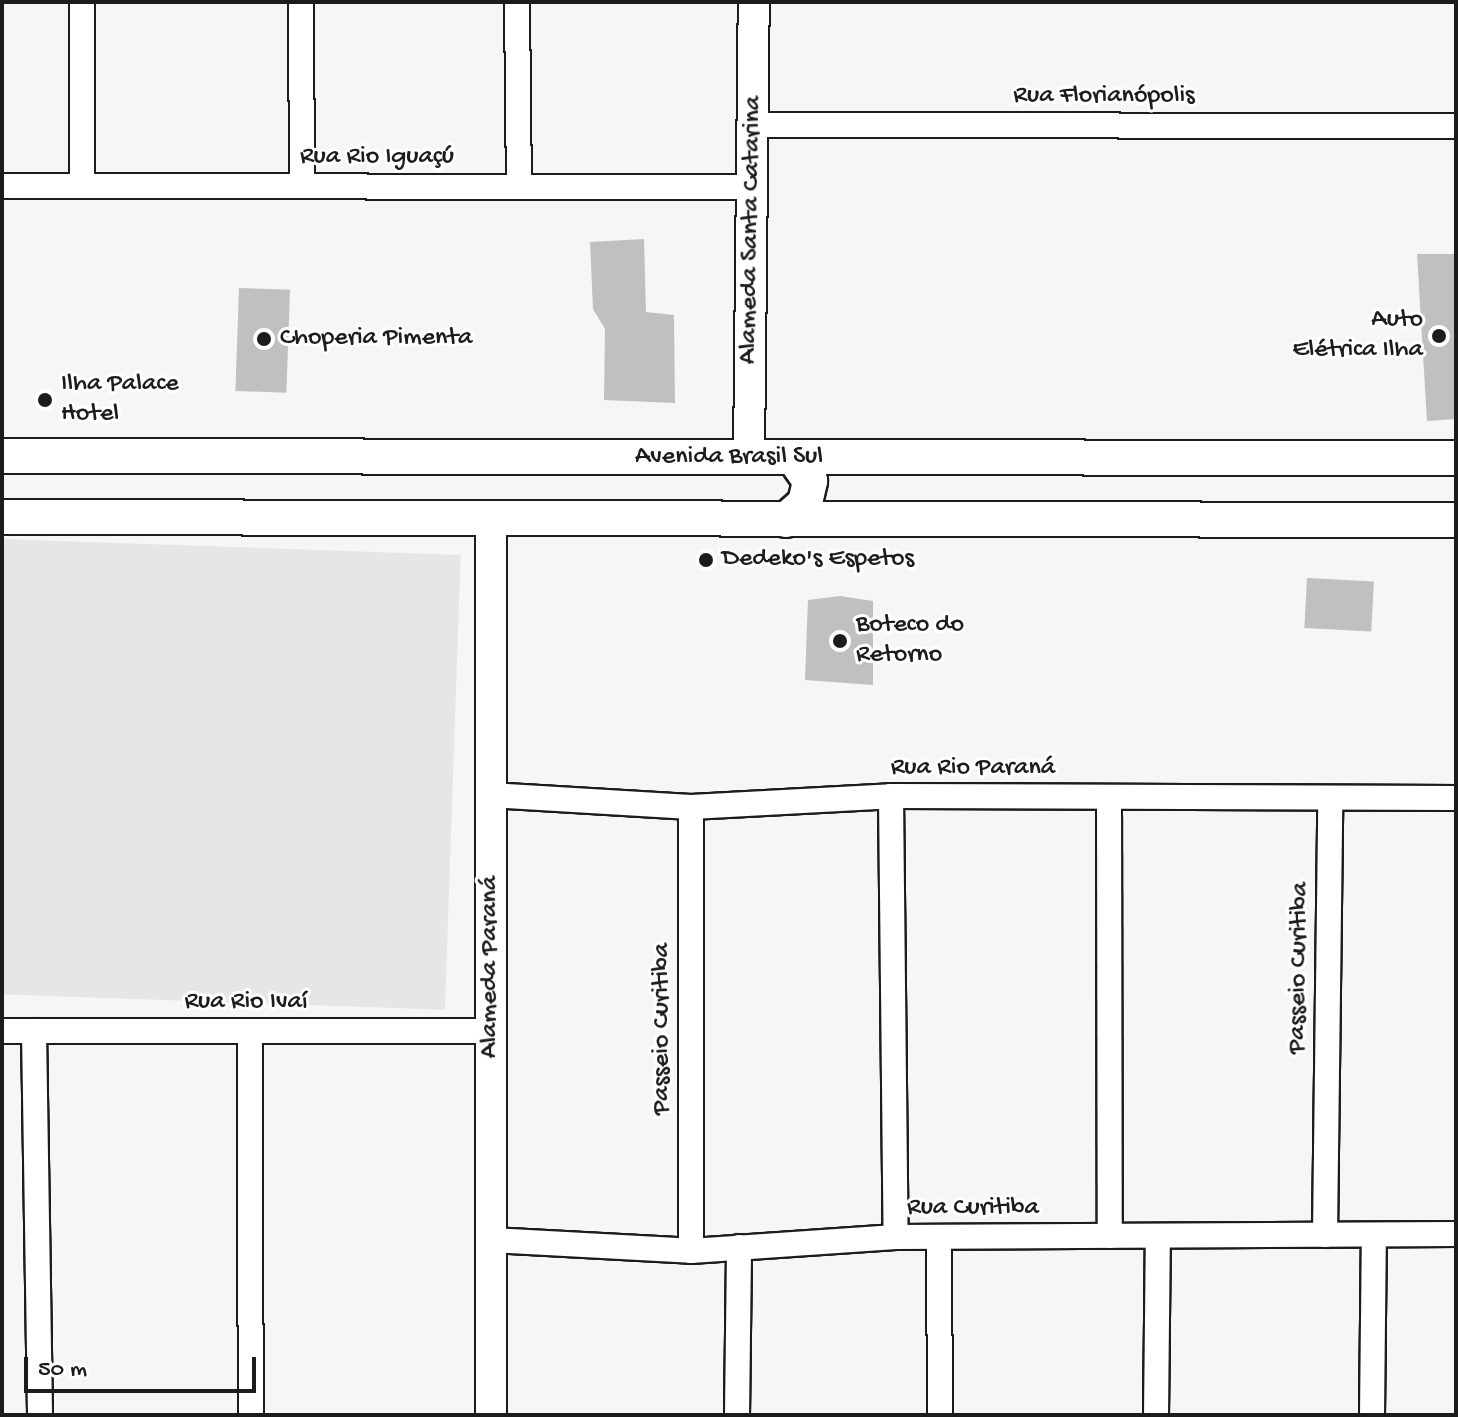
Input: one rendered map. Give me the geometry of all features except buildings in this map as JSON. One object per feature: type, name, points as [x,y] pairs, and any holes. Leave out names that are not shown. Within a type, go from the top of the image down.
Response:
[{"type":"main road","name":"Avenida Brasil Sul","points":[[2,456],[1456,458]]},
{"type":"main road","points":[[786,520],[805,503],[810,481],[794,458]]},
{"type":"main road","points":[[2,517],[1456,520]]},
{"type":"street","points":[[82,2],[82,186]]},
{"type":"street","points":[[301,2],[302,186]]},
{"type":"street","points":[[517,2],[519,186]]},
{"type":"street","name":"Alameda Santa Catarina","points":[[749,457],[754,2]]},
{"type":"street","name":"Rua Florianópolis","points":[[753,125],[1456,126]]},
{"type":"street","name":"Rua Rio Iguaçú","points":[[2,186],[752,187]]},
{"type":"street","name":"Alameda Paraná","points":[[491,519],[491,1415]]},
{"type":"street","name":"Rua Rio Paraná","points":[[490,795],[691,807],[891,796],[1456,798]]},
{"type":"street","points":[[891,796],[896,1237]]},
{"type":"street","points":[[1109,797],[1110,1236]]},
{"type":"street","name":"Passeio Curitiba","points":[[1325,1235],[1330,798]]},
{"type":"street","name":"Passeio Curitiba","points":[[691,807],[691,1251]]},
{"type":"street","name":"Rua Rio Ivaí","points":[[2,1031],[491,1031]]},
{"type":"street","points":[[34,1031],[40,1415]]},
{"type":"street","points":[[250,1031],[251,1415]]},
{"type":"street","name":"Rua Curitiba","points":[[491,1240],[691,1251],[896,1237],[1456,1234]]},
{"type":"street","points":[[1372,1415],[1374,1235]]},
{"type":"street","points":[[1156,1415],[1158,1236]]},
{"type":"street","points":[[939,1237],[940,1415]]},
{"type":"street","points":[[737,1415],[739,1247]]},
{"type":"shaded area","points":[[2,539],[461,555],[445,1010],[2,994]]},
{"type":"place","name":"Auto Elétrica Ilha","points":[[1439,336]]},
{"type":"place","name":"Choperia Pimenta","points":[[264,339]]},
{"type":"place","name":"Ilha Palace Hotel","points":[[45,400]]},
{"type":"place","name":"Dedeko's Espetos","points":[[706,560]]},
{"type":"place","name":"Boteco do Retorno","points":[[840,641]]}]
